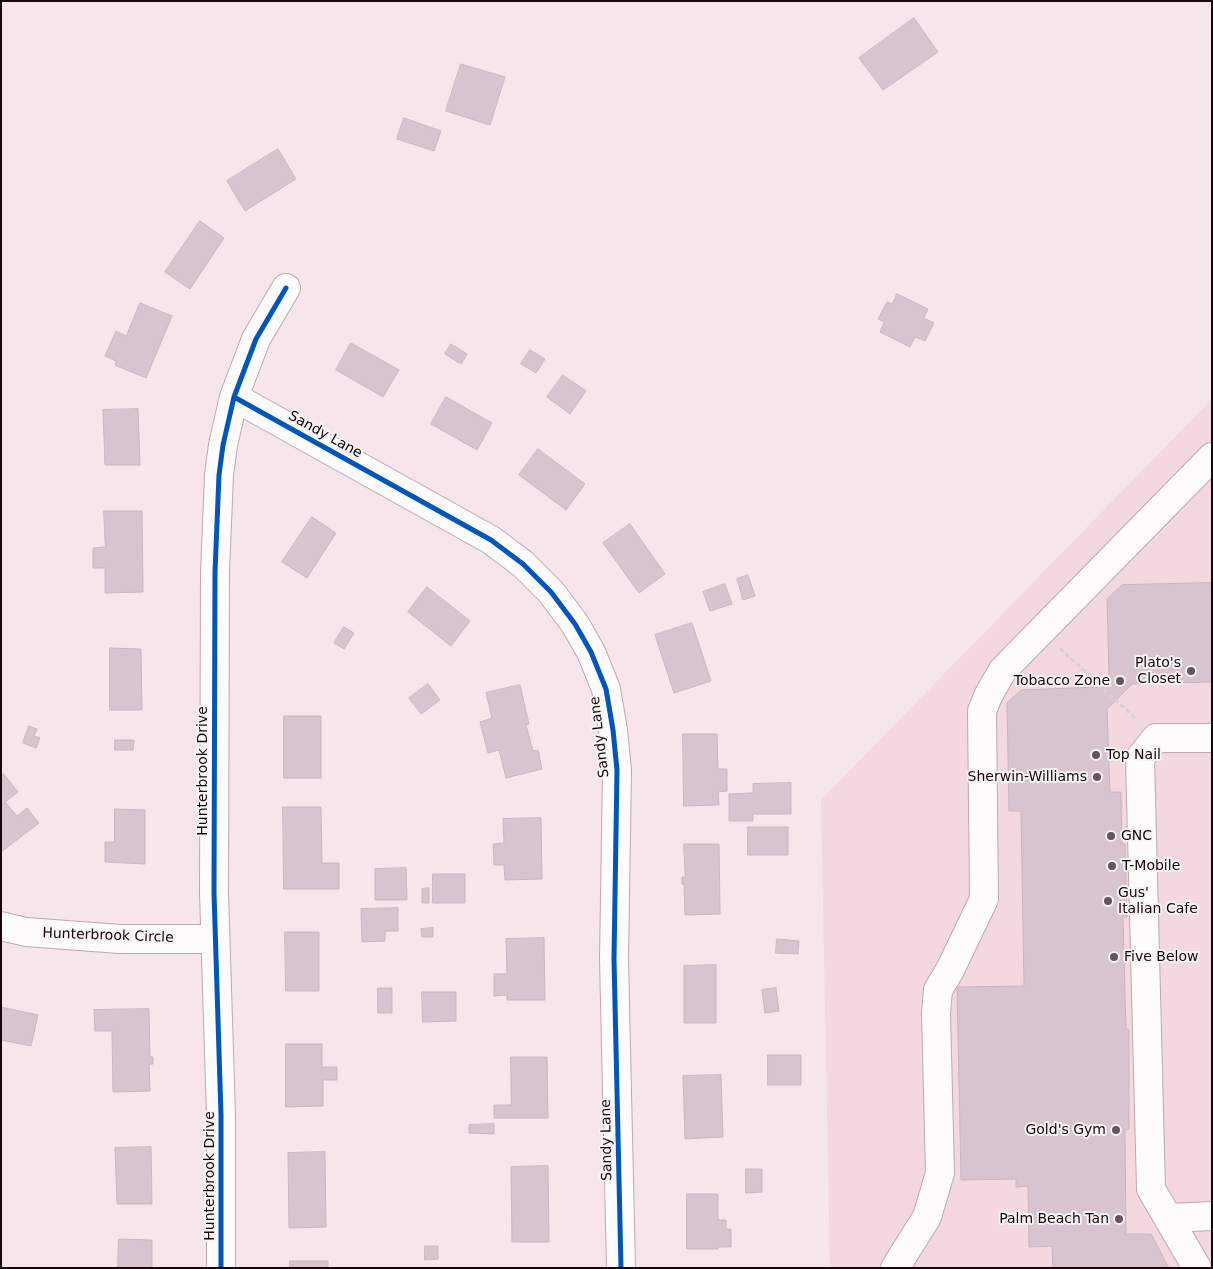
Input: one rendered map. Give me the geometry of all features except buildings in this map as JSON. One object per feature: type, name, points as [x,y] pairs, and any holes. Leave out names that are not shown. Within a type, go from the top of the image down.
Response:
[{"type":"street","name":"Hunterbrook Drive","points":[[221,1268],[221,1115],[214,893],[215,572],[219,475],[223,445],[234,397],[256,339],[286,288]]},
{"type":"street","name":"Sandy Lane","points":[[234,397],[491,540],[523,564],[552,592],[575,624],[591,652],[606,689],[617,770],[614,958],[620,1268]]},
{"type":"street","points":[[895,1268],[927,1217],[940,1173],[936,1014],[938,990],[950,970],[984,899],[982,711],[989,694],[1003,670],[1212,457]]},
{"type":"street","points":[[1197,1268],[1151,1188],[1140,758],[1156,738],[1212,738]]},
{"type":"street","name":"Hunterbrook Circle","points":[[1,926],[26,932],[120,939],[215,939]]},
{"type":"street","points":[[1168,1218],[1212,1216]]},
{"type":"path","points":[[1042,631],[1156,738]]},
{"type":"shaded area","points":[[1212,399],[1212,1268],[830,1268],[821,800]]},
{"type":"cycle path","points":[[221,1268],[221,1115],[214,893],[215,572],[219,475],[223,445],[234,397],[256,339],[286,288]]},
{"type":"cycle path","points":[[234,397],[491,540],[523,564],[551,592],[575,624],[591,652],[606,689],[617,770],[614,959],[621,1268]]},
{"type":"place","name":"Plato's Closet","points":[[1191,671]]},
{"type":"place","name":"Tobacco Zone","points":[[1120,681]]},
{"type":"place","name":"Top Nail","points":[[1096,755]]},
{"type":"place","name":"Sherwin-Williams","points":[[1097,777]]},
{"type":"place","name":"GNC","points":[[1111,836]]},
{"type":"place","name":"T-Mobile","points":[[1112,866]]},
{"type":"place","name":"Gus' Italian Cafe","points":[[1108,901]]},
{"type":"place","name":"Five Below","points":[[1114,957]]},
{"type":"place","name":"Gold's Gym","points":[[1116,1130]]},
{"type":"place","name":"Palm Beach Tan","points":[[1119,1219]]}]
